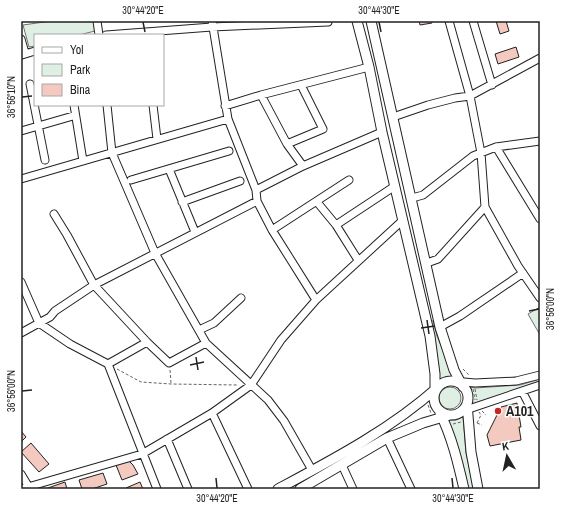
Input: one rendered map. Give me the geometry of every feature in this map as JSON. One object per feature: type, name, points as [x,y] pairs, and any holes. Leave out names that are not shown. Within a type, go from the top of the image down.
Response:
[{"type":"main road","points":[[357,21],[369,67],[382,132],[430,336],[436,389],[434,402],[444,415],[457,457],[464,489]]},
{"type":"main road","points":[[371,21],[440,328],[459,383],[467,392],[468,397],[465,409],[478,489]]},
{"type":"main road","points":[[278,489],[391,424],[447,381],[459,383]]},
{"type":"main road","points":[[300,489],[387,438],[444,415],[465,409]]},
{"type":"street","points":[[97,21],[99,34]]},
{"type":"street","points":[[145,34],[212,24],[328,21]]},
{"type":"street","points":[[449,21],[470,96],[481,153],[485,207],[540,298]]},
{"type":"street","points":[[473,21],[492,85]]},
{"type":"street","points":[[212,24],[228,119],[256,190],[257,201],[272,230],[316,300]]},
{"type":"street","points":[[21,39],[23,54],[34,51]]},
{"type":"street","points":[[392,117],[428,105],[470,96],[540,58]]},
{"type":"street","points":[[225,106],[369,67]]},
{"type":"street","points":[[30,84],[34,105]]},
{"type":"street","points":[[287,144],[323,129],[301,85]]},
{"type":"street","points":[[262,95],[287,144],[303,166]]},
{"type":"street","points":[[34,106],[44,160]]},
{"type":"street","points":[[74,106],[83,161]]},
{"type":"street","points":[[107,106],[112,153],[155,253],[206,343],[268,400],[284,421],[312,470]]},
{"type":"street","points":[[153,106],[157,139]]},
{"type":"street","points":[[21,132],[73,116]]},
{"type":"street","points":[[21,179],[228,119]]},
{"type":"street","points":[[256,190],[303,166],[382,132]]},
{"type":"street","points":[[412,198],[423,195],[474,156],[496,147],[540,141]]},
{"type":"street","points":[[496,147],[540,219]]},
{"type":"street","points":[[131,180],[229,151]]},
{"type":"street","points":[[169,169],[195,232]]},
{"type":"street","points":[[272,230],[350,180]]},
{"type":"street","points":[[182,202],[240,181]]},
{"type":"street","points":[[336,225],[395,186]]},
{"type":"street","points":[[21,333],[50,317],[56,311],[94,284],[257,201]]},
{"type":"street","points":[[317,202],[336,225],[358,260]]},
{"type":"street","points":[[426,263],[438,259],[485,207]]},
{"type":"street","points":[[54,214],[94,284],[147,342],[169,363],[206,343]]},
{"type":"street","points":[[21,489],[29,488],[142,454],[212,413],[251,385],[281,340],[316,300],[403,220]]},
{"type":"street","points":[[440,328],[524,273]]},
{"type":"street","points":[[21,282],[39,323],[70,344],[108,364],[157,489]]},
{"type":"street","points":[[199,330],[214,323],[241,298]]},
{"type":"street","points":[[108,364],[147,342]]},
{"type":"street","points":[[459,383],[516,381],[540,375]]},
{"type":"street","points":[[465,409],[478,407],[540,385]]},
{"type":"street","points":[[522,391],[540,426]]},
{"type":"street","points":[[212,413],[248,489]]},
{"type":"street","points":[[387,438],[411,489]]},
{"type":"street","points":[[167,439],[188,489]]},
{"type":"street","points":[[342,465],[354,489]]},
{"type":"street","points":[[21,474],[29,488]]},
{"type":"path","points":[[169,363],[171,384]]},
{"type":"path","points":[[108,364],[141,382],[251,385]]},
{"type":"path","points":[[475,383],[478,407],[486,415]]},
{"type":"path","points":[[425,398],[433,420]]},
{"type":"green space","points":[[51,21],[94,21],[95,31],[83,34],[34,34],[34,46],[29,47],[23,25]]},
{"type":"green space","points":[[540,307],[540,335],[528,314]]},
{"type":"green space","points":[[430,321],[433,321],[437,336],[454,377],[446,377],[439,380]]},
{"type":"green space","points":[[540,379],[540,383],[473,405],[471,387],[520,385]]},
{"type":"green space","points":[[450,387],[458,390],[461,398],[458,406],[450,409],[442,406],[439,398],[442,390]]},
{"type":"green space","points":[[463,417],[466,453],[474,489],[468,489],[460,455],[448,420],[456,420]]},
{"type":"building","points":[[419,21],[432,21],[432,23],[420,25]]},
{"type":"building","points":[[496,21],[506,21],[509,31],[500,34]]},
{"type":"building","points":[[516,47],[519,57],[498,64],[495,54]]},
{"type":"building","points":[[517,403],[521,427],[519,427],[521,440],[490,446],[487,435],[501,407]]},
{"type":"building","points":[[21,431],[26,437],[21,442]]},
{"type":"building","points":[[31,443],[49,464],[39,472],[21,452]]},
{"type":"building","points":[[129,461],[138,474],[122,480],[116,465]]},
{"type":"building","points":[[103,473],[107,484],[92,489],[82,489],[79,480]]},
{"type":"building","points":[[65,482],[67,489],[45,489]]},
{"type":"building","points":[[140,482],[143,489],[126,489],[126,488]]},
{"type":"place","name":"A101","points":[[498,411]]}]
